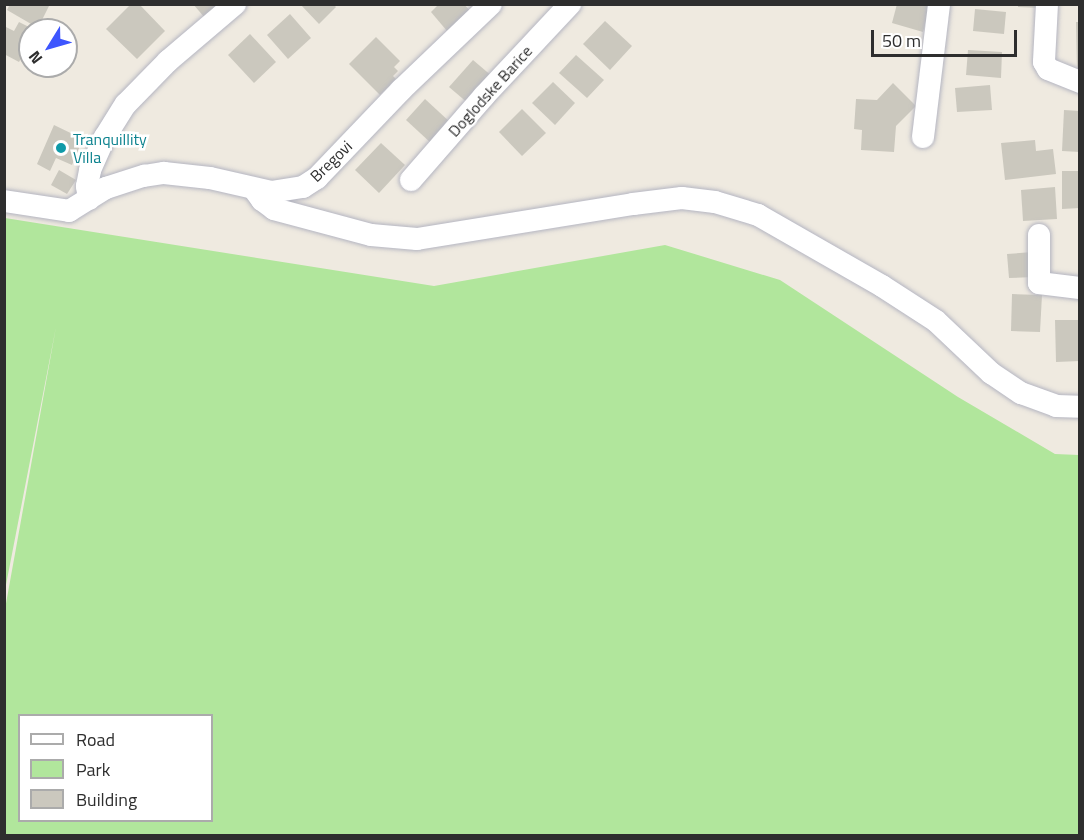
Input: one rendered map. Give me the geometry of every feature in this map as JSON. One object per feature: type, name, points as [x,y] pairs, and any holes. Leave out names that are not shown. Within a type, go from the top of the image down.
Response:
[{"type":"street","points":[[89,199],[87,186],[90,170],[105,137],[126,104],[168,61],[235,4]]},
{"type":"street","name":"Bregovi","points":[[4,201],[69,211],[106,188],[165,173],[210,178],[254,189],[291,191],[303,187],[317,178],[401,90],[491,4]]},
{"type":"street","name":"Doglodske Barice","points":[[411,180],[484,96],[570,4]]},
{"type":"street","points":[[923,137],[939,4]]},
{"type":"street","points":[[1047,4],[1044,62],[1048,69],[1080,81]]},
{"type":"street","points":[[254,189],[262,201],[274,209],[371,235],[417,239],[633,204],[682,198],[715,202],[758,215],[882,286],[936,321],[991,373],[1021,393],[1056,406],[1080,407]]},
{"type":"street","points":[[1039,235],[1039,283],[1080,288]]},
{"type":"green space","points":[[5,218],[434,286],[665,245],[780,280],[958,397],[1055,454],[1079,455],[1079,835],[5,835],[5,609],[56,327],[5,590]]},
{"type":"building","points":[[10,4],[50,4],[43,18],[21,18],[7,10]]},
{"type":"building","points":[[131,4],[139,4],[165,31],[137,59],[106,29]]},
{"type":"building","points":[[193,4],[220,4],[205,18]]},
{"type":"building","points":[[300,4],[333,4],[336,7],[319,24]]},
{"type":"building","points":[[439,4],[464,4],[470,11],[447,31],[431,12]]},
{"type":"building","points":[[897,4],[931,4],[923,32],[892,23]]},
{"type":"building","points":[[1018,4],[1042,4],[1042,8],[1018,7]]},
{"type":"building","points":[[975,9],[1006,12],[1004,34],[973,31]]},
{"type":"building","points":[[290,14],[311,38],[288,59],[267,35]]},
{"type":"building","points":[[605,21],[632,46],[610,70],[583,44]]},
{"type":"building","points":[[1076,22],[1080,22],[1080,72],[1077,72]]},
{"type":"building","points":[[18,24],[18,61],[4,54],[4,26],[14,31]]},
{"type":"building","points":[[250,34],[276,62],[254,83],[228,55]]},
{"type":"building","points":[[376,37],[400,61],[394,67],[398,71],[393,76],[396,79],[380,95],[349,64]]},
{"type":"building","points":[[968,50],[1002,52],[1001,78],[966,75]]},
{"type":"building","points":[[576,55],[604,80],[587,98],[559,73]]},
{"type":"building","points":[[473,60],[493,77],[469,104],[449,87]]},
{"type":"building","points":[[553,82],[575,103],[555,125],[532,103]]},
{"type":"building","points":[[893,83],[916,106],[896,126],[894,152],[861,150],[862,130],[854,129],[856,99],[877,100]]},
{"type":"building","points":[[990,85],[992,110],[957,112],[955,88]]},
{"type":"building","points":[[425,99],[451,123],[432,144],[406,120]]},
{"type":"building","points":[[522,109],[546,133],[522,156],[499,132]]},
{"type":"building","points":[[1064,110],[1080,111],[1080,152],[1062,151]]},
{"type":"building","name":"Tranquillity Villa","points":[[54,125],[83,139],[72,165],[56,158],[50,171],[37,164]]},
{"type":"building","points":[[1035,140],[1036,151],[1053,149],[1056,174],[1005,180],[1001,143]]},
{"type":"building","points":[[381,143],[405,165],[379,193],[355,170]]},
{"type":"building","points":[[59,170],[76,180],[67,194],[51,185]]},
{"type":"building","points":[[1062,171],[1080,171],[1080,208],[1062,209]]},
{"type":"building","points":[[1055,187],[1057,219],[1023,221],[1021,190]]},
{"type":"building","points":[[1033,252],[1034,277],[1009,278],[1007,254]]},
{"type":"building","points":[[1012,294],[1042,295],[1040,332],[1011,331]]},
{"type":"building","points":[[1055,320],[1080,320],[1080,361],[1056,362]]},
{"type":"place","name":"Tranquillity Villa","points":[[61,148]]}]
